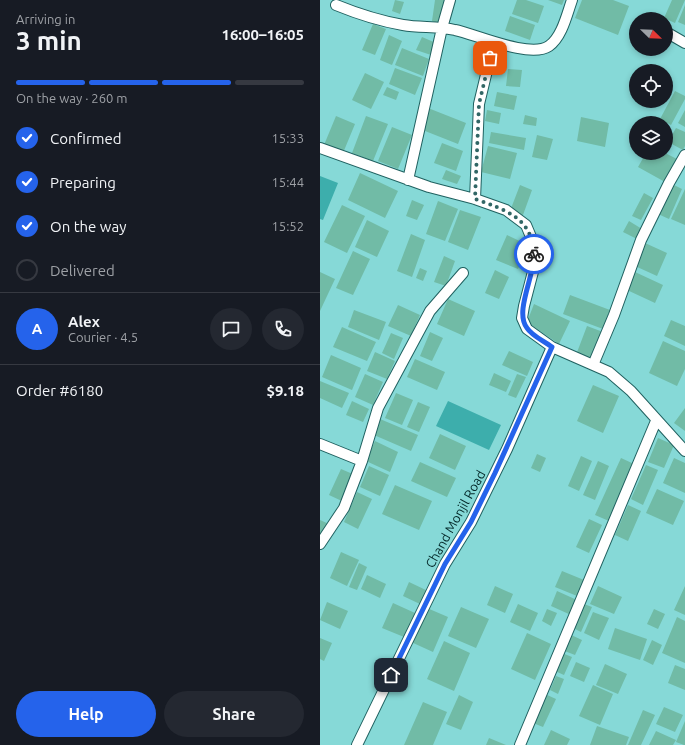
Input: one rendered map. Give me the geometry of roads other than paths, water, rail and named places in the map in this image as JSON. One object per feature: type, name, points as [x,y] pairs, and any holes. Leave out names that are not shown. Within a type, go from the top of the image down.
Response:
[{"type":"street","points":[[408,180],[442,28],[450,0]]},
{"type":"street","points":[[336,5],[356,13],[403,25],[454,30],[503,45],[532,50],[548,46],[562,26],[572,0]]},
{"type":"street","points":[[673,36],[685,42]]},
{"type":"street","points":[[475,199],[479,104],[490,58],[503,45]]},
{"type":"street","points":[[320,148],[408,180],[475,199],[506,210],[526,225],[534,244],[535,264],[522,318],[527,329],[552,347],[609,372],[631,391],[656,421],[685,451]]},
{"type":"street","points":[[593,365],[614,315],[641,240],[669,183],[685,155]]},
{"type":"street","points":[[320,544],[344,508],[362,461],[378,408],[430,311],[463,273]]},
{"type":"street","name":"Chand Monjil Road","points":[[357,745],[445,564],[471,522],[501,462],[552,347]]},
{"type":"street","points":[[520,745],[656,421]]},
{"type":"street","points":[[320,444],[362,461]]},
{"type":"water","points":[[320,176],[338,183],[323,220],[320,219]]},
{"type":"water","points":[[448,401],[501,425],[489,450],[436,426]]}]
